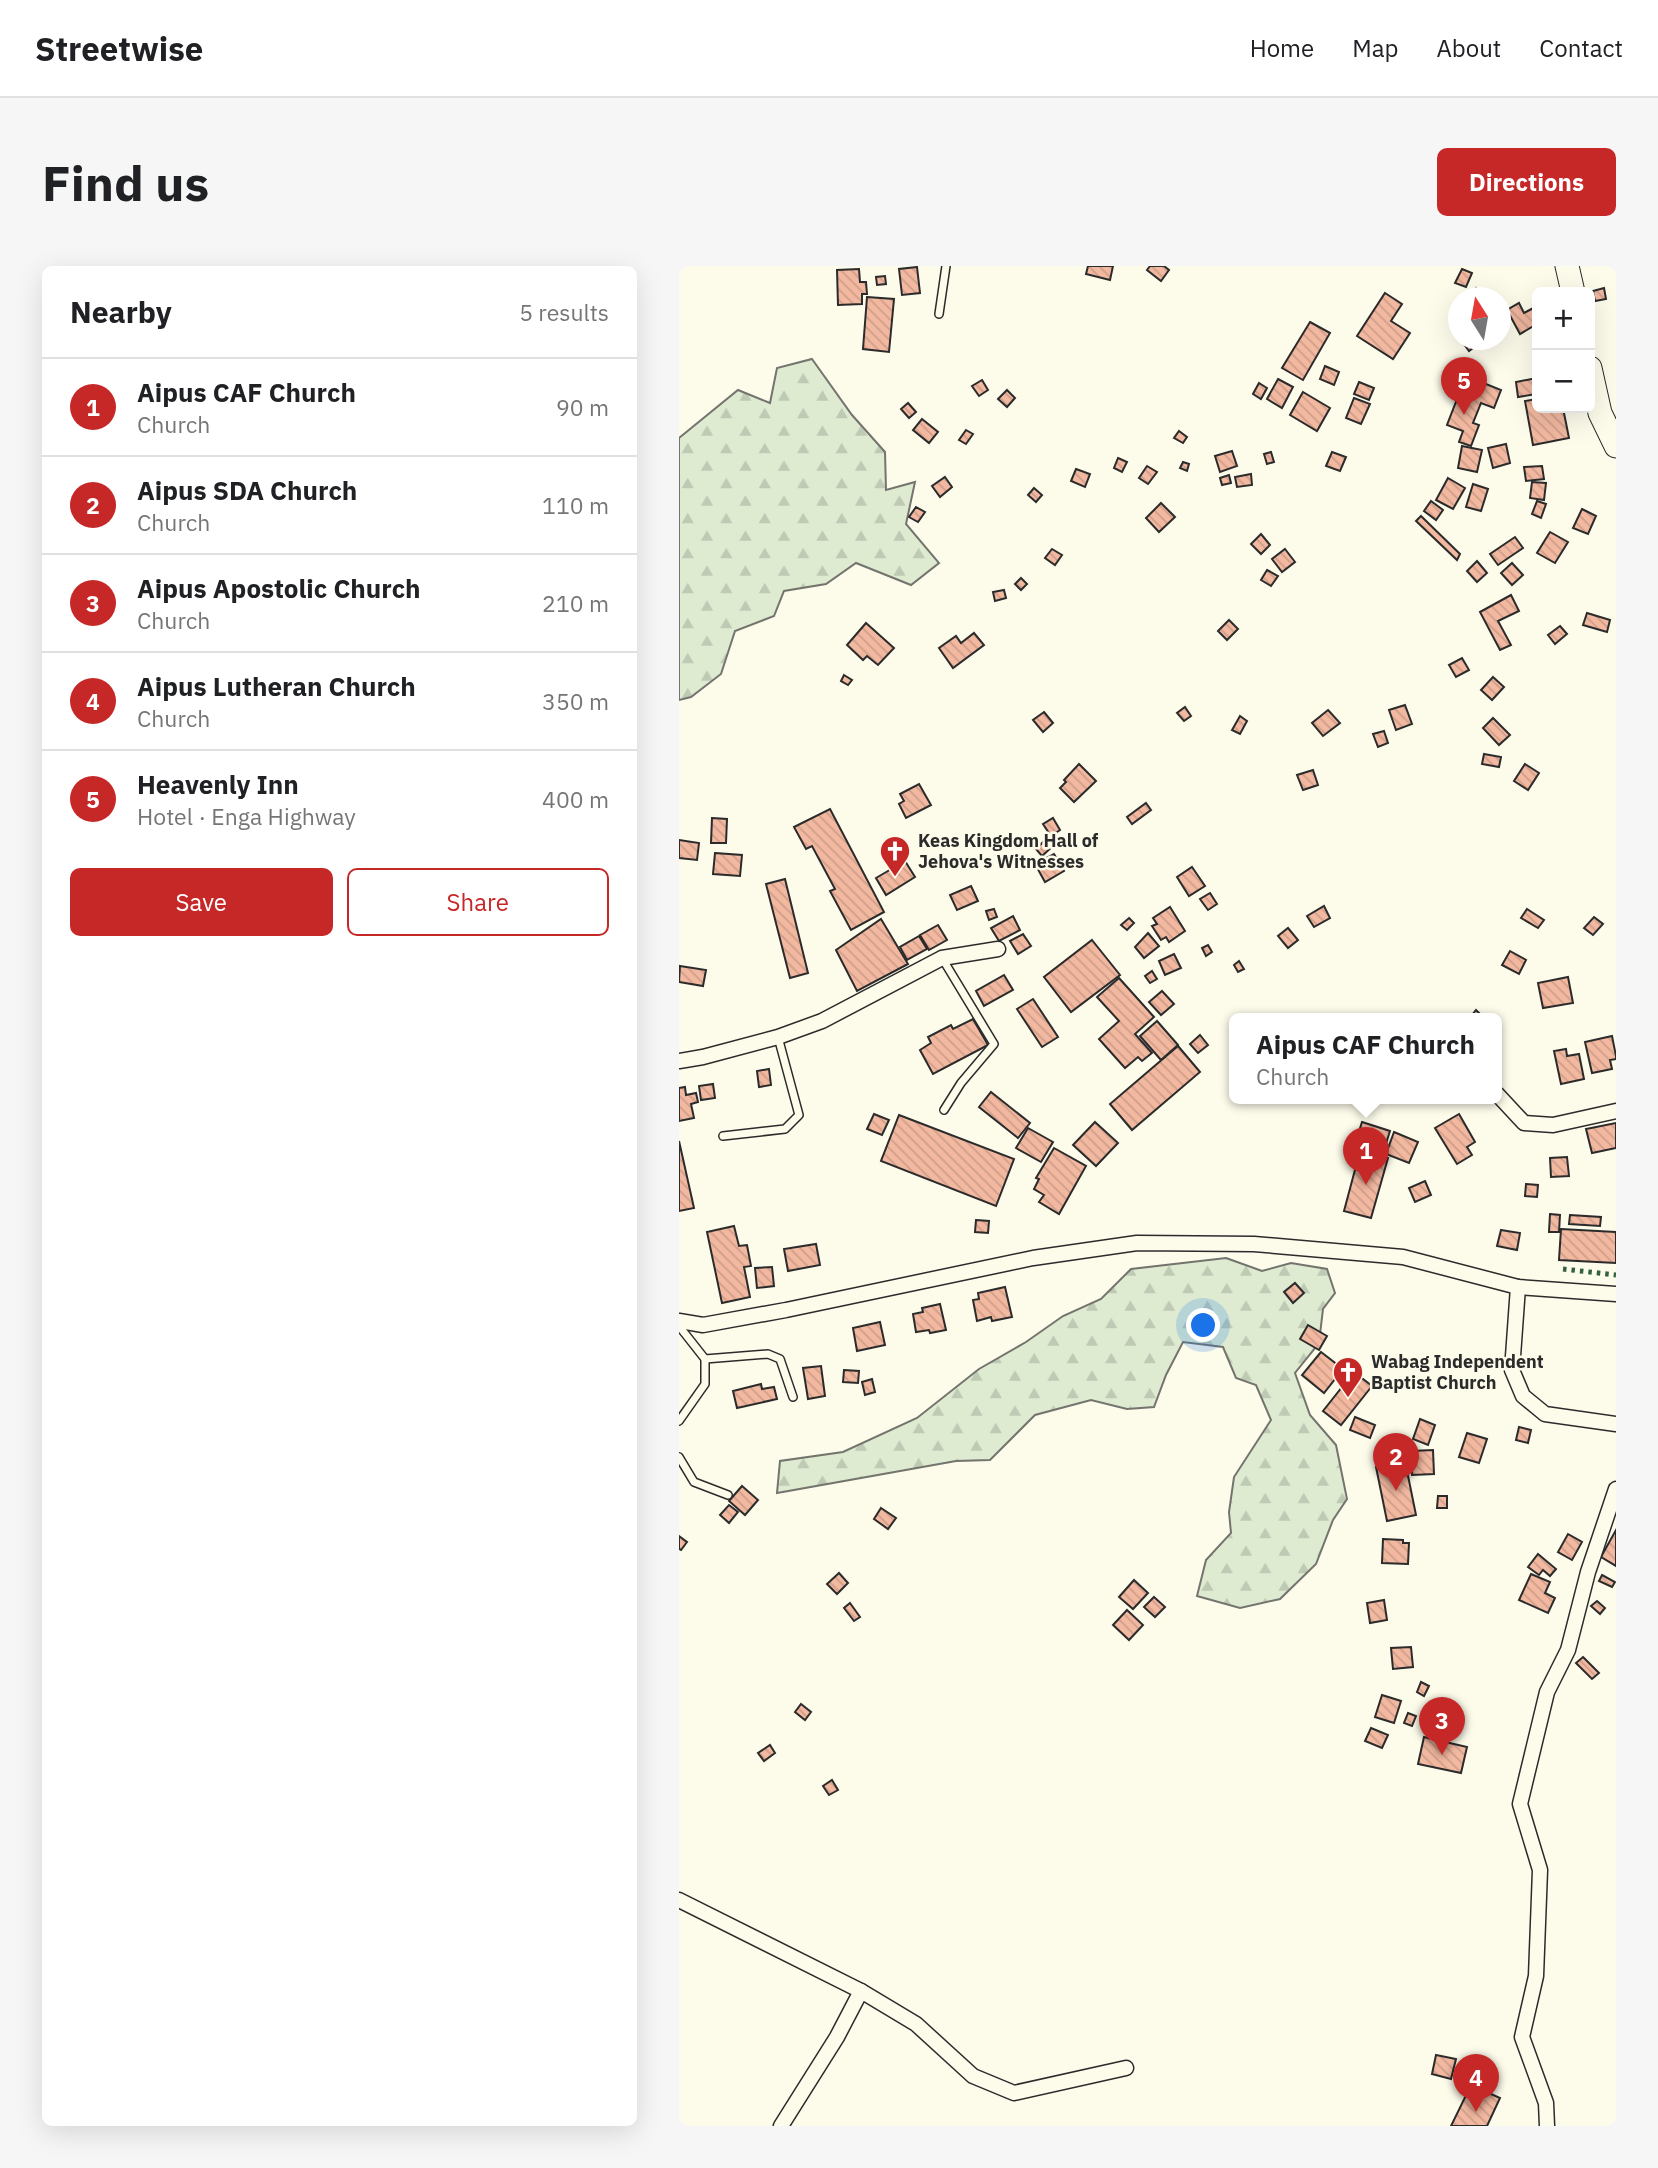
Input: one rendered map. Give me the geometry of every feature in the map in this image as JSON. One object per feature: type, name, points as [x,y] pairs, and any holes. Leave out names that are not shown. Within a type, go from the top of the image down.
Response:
[{"type":"main road","points":[[1567,266],[1572,287]]},
{"type":"main road","points":[[1595,390],[1600,413],[1616,446]]},
{"type":"street","points":[[679,1061],[778,1037],[822,1021],[942,958],[998,949]]},
{"type":"street","points":[[1502,1099],[1524,1123],[1553,1125],[1616,1111]]},
{"type":"street","points":[[679,1324],[703,1325],[1033,1258],[1137,1243],[1254,1244],[1403,1257],[1518,1287],[1616,1294]]},
{"type":"street","points":[[1518,1287],[1512,1370],[1523,1396],[1545,1414],[1616,1424]]},
{"type":"street","points":[[1548,2126],[1546,2103],[1522,2036],[1537,1976],[1540,1870],[1520,1804],[1547,1692],[1569,1650],[1588,1572],[1616,1489]]},
{"type":"street","points":[[679,1900],[861,1991],[916,2024],[973,2076],[1014,2093],[1126,2068]]},
{"type":"street","points":[[782,2126],[837,2037],[861,1991]]},
{"type":"lane","points":[[939,314],[946,266]]},
{"type":"lane","points":[[942,958],[995,1044],[961,1083],[944,1110]]},
{"type":"lane","points":[[723,1136],[785,1129],[799,1115],[778,1037]]},
{"type":"lane","points":[[679,1324],[705,1359],[705,1384],[679,1421]]},
{"type":"lane","points":[[705,1359],[768,1354],[780,1359],[793,1397]]},
{"type":"lane","points":[[679,1457],[694,1482],[728,1494]]},
{"type":"green space","points":[[812,359],[852,415],[885,452],[886,490],[915,482],[906,524],[939,563],[911,585],[856,563],[826,584],[784,591],[774,616],[735,631],[721,674],[691,697],[679,700],[679,438],[738,390],[770,403],[777,368]]},
{"type":"green space","points":[[1226,1258],[1262,1271],[1291,1263],[1327,1269],[1335,1293],[1323,1309],[1319,1343],[1295,1373],[1310,1415],[1336,1445],[1347,1499],[1333,1520],[1316,1564],[1280,1599],[1240,1608],[1197,1596],[1206,1560],[1231,1533],[1229,1512],[1234,1477],[1271,1420],[1256,1385],[1236,1378],[1223,1347],[1183,1342],[1154,1407],[1127,1409],[1091,1400],[1035,1415],[990,1460],[956,1461],[777,1493],[780,1461],[843,1452],[917,1418],[979,1369],[1026,1342],[1063,1316],[1101,1299],[1131,1269]]},
{"type":"building","points":[[1088,266],[1113,266],[1110,280],[1086,274]]},
{"type":"building","points":[[1150,266],[1164,266],[1169,270],[1161,281],[1147,270]]},
{"type":"building","points":[[917,267],[920,293],[902,295],[899,269]]},
{"type":"building","points":[[859,269],[860,282],[866,282],[867,294],[862,294],[862,304],[838,305],[837,270]]},
{"type":"building","points":[[1462,269],[1472,273],[1466,287],[1455,283]]},
{"type":"building","points":[[885,276],[886,284],[877,285],[876,277]]},
{"type":"building","points":[[1604,288],[1606,299],[1595,301],[1595,290]]},
{"type":"building","points":[[1385,293],[1402,304],[1391,321],[1410,333],[1393,359],[1357,336]]},
{"type":"building","points":[[867,297],[894,299],[889,352],[863,349]]},
{"type":"building","points":[[1519,303],[1524,313],[1532,309],[1532,327],[1520,334],[1511,317],[1511,308]]},
{"type":"building","points":[[1310,322],[1330,333],[1303,380],[1282,368]]},
{"type":"building","points":[[1325,366],[1339,372],[1334,385],[1320,379]]},
{"type":"building","points":[[1466,376],[1501,390],[1494,408],[1481,403],[1473,423],[1479,425],[1471,446],[1459,442],[1463,431],[1447,425]]},
{"type":"building","points":[[1278,379],[1293,387],[1282,408],[1267,399]]},
{"type":"building","points":[[1532,379],[1532,395],[1518,397],[1516,382]]},
{"type":"building","points":[[982,380],[988,390],[979,396],[972,386]]},
{"type":"building","points":[[1359,382],[1374,388],[1369,400],[1354,394]]},
{"type":"building","points":[[1259,383],[1267,388],[1261,399],[1253,394]]},
{"type":"building","points":[[1007,390],[1015,398],[1007,407],[998,399]]},
{"type":"building","points":[[1303,392],[1330,408],[1317,431],[1290,415]]},
{"type":"building","points":[[1354,398],[1370,404],[1361,424],[1346,418]]},
{"type":"building","points":[[1532,400],[1532,413],[1564,413],[1569,438],[1533,445],[1525,401]]},
{"type":"building","points":[[908,403],[916,412],[909,418],[901,409]]},
{"type":"building","points":[[922,419],[938,432],[929,443],[913,430]]},
{"type":"building","points":[[966,430],[973,434],[966,444],[959,440]]},
{"type":"building","points":[[1179,431],[1187,437],[1183,443],[1174,438]]},
{"type":"building","points":[[1506,444],[1510,463],[1493,468],[1488,448]]},
{"type":"building","points":[[1462,446],[1482,450],[1477,472],[1458,468]]},
{"type":"building","points":[[1232,451],[1237,466],[1220,472],[1215,456]]},
{"type":"building","points":[[1271,452],[1274,462],[1267,464],[1264,454]]},
{"type":"building","points":[[1332,452],[1346,457],[1340,471],[1326,466]]},
{"type":"building","points":[[1118,458],[1127,462],[1122,472],[1114,468]]},
{"type":"building","points":[[1183,462],[1189,464],[1187,471],[1180,468]]},
{"type":"building","points":[[1147,466],[1157,472],[1148,484],[1139,478]]},
{"type":"building","points":[[1542,466],[1544,479],[1526,481],[1524,467]]},
{"type":"building","points":[[1076,469],[1090,474],[1085,487],[1071,481]]},
{"type":"building","points":[[1251,474],[1252,485],[1237,487],[1235,477]]},
{"type":"building","points":[[1229,475],[1231,483],[1222,485],[1220,478]]},
{"type":"building","points":[[945,477],[952,487],[940,497],[932,486]]},
{"type":"building","points":[[1448,478],[1465,488],[1453,509],[1436,500]]},
{"type":"building","points":[[1532,482],[1546,483],[1544,500],[1530,498]]},
{"type":"building","points":[[1473,484],[1488,489],[1481,511],[1466,507]]},
{"type":"building","points":[[1034,488],[1042,495],[1036,502],[1028,495]]},
{"type":"building","points":[[1431,501],[1443,510],[1436,520],[1424,511]]},
{"type":"building","points":[[1537,501],[1546,504],[1541,518],[1532,514]]},
{"type":"building","points":[[1161,503],[1175,517],[1159,532],[1146,518]]},
{"type":"building","points":[[916,507],[925,512],[918,522],[909,517]]},
{"type":"building","points":[[1582,509],[1596,516],[1588,534],[1573,528]]},
{"type":"building","points":[[1421,516],[1460,554],[1457,560],[1416,521]]},
{"type":"building","points":[[1550,532],[1568,542],[1555,563],[1537,553]]},
{"type":"building","points":[[1261,534],[1270,545],[1261,554],[1251,544]]},
{"type":"building","points":[[1515,537],[1523,548],[1498,565],[1490,554]]},
{"type":"building","points":[[1052,549],[1062,555],[1055,565],[1045,558]]},
{"type":"building","points":[[1285,549],[1295,562],[1282,572],[1272,559]]},
{"type":"building","points":[[1477,561],[1487,573],[1477,582],[1467,571]]},
{"type":"building","points":[[1512,563],[1523,575],[1512,585],[1501,573]]},
{"type":"building","points":[[1267,570],[1278,576],[1271,586],[1261,580]]},
{"type":"building","points":[[1021,578],[1027,584],[1021,590],[1015,584]]},
{"type":"building","points":[[1004,590],[1006,598],[995,601],[993,592]]},
{"type":"building","points":[[1511,595],[1519,611],[1498,621],[1511,645],[1500,650],[1480,612]]},
{"type":"building","points":[[1587,613],[1610,620],[1607,632],[1583,625]]},
{"type":"building","points":[[1229,620],[1238,629],[1227,640],[1218,631]]},
{"type":"building","points":[[866,623],[894,648],[878,665],[867,656],[863,660],[847,645]]},
{"type":"building","points":[[1560,626],[1567,634],[1555,644],[1548,635]]},
{"type":"building","points":[[974,633],[984,645],[953,668],[939,648],[956,636],[961,643]]},
{"type":"building","points":[[1462,658],[1469,670],[1456,677],[1449,665]]},
{"type":"building","points":[[844,675],[852,680],[848,685],[841,681]]},
{"type":"building","points":[[1493,677],[1504,687],[1492,700],[1481,690]]},
{"type":"building","points":[[1405,705],[1412,724],[1396,730],[1389,710]]},
{"type":"building","points":[[1185,707],[1191,716],[1184,721],[1177,713]]},
{"type":"building","points":[[1328,710],[1340,723],[1323,736],[1312,723]]},
{"type":"building","points":[[1044,712],[1053,723],[1043,732],[1033,720]]},
{"type":"building","points":[[1240,716],[1247,721],[1240,734],[1232,730]]},
{"type":"building","points":[[1493,718],[1510,735],[1499,745],[1483,728]]},
{"type":"building","points":[[1384,731],[1388,743],[1378,747],[1373,734]]},
{"type":"building","points":[[1484,754],[1501,757],[1499,767],[1482,764]]},
{"type":"building","points":[[1079,764],[1096,781],[1074,802],[1060,788]]},
{"type":"building","points":[[1525,764],[1539,773],[1528,790],[1514,781]]},
{"type":"building","points":[[1313,770],[1318,785],[1303,790],[1297,775]]},
{"type":"building","points":[[919,784],[931,805],[906,818],[899,804],[904,801],[900,794]]},
{"type":"building","points":[[1146,803],[1151,810],[1132,824],[1127,817]]},
{"type":"building","points":[[830,809],[884,912],[851,930],[830,891],[835,889],[812,846],[806,849],[794,827]]},
{"type":"building","points":[[712,818],[727,819],[726,843],[711,843]]},
{"type":"building","points":[[1053,818],[1060,830],[1051,836],[1043,824]]},
{"type":"building","points":[[1046,839],[1053,846],[1042,856],[1036,849]]},
{"type":"building","points":[[679,840],[699,843],[697,860],[679,858]]},
{"type":"building","points":[[715,853],[742,855],[740,876],[713,874]]},
{"type":"building","points":[[1054,854],[1064,871],[1045,882],[1035,864]]},
{"type":"building","name":"Keas Kingdom Hall of Jehova's Witnesses","points":[[905,861],[915,877],[886,895],[876,878]]},
{"type":"building","points":[[1192,867],[1205,886],[1189,896],[1177,877]]},
{"type":"building","points":[[785,879],[808,973],[790,978],[766,884]]},
{"type":"building","points":[[971,886],[978,901],[957,910],[950,895]]},
{"type":"building","points":[[1210,893],[1217,904],[1208,910],[1200,899]]},
{"type":"building","points":[[1324,906],[1330,918],[1314,927],[1307,916]]},
{"type":"building","points":[[1170,907],[1185,931],[1169,942],[1166,937],[1161,940],[1152,926],[1157,924],[1153,918]]},
{"type":"building","points":[[994,909],[997,917],[989,920],[986,911]]},
{"type":"building","points":[[1527,909],[1544,920],[1538,928],[1521,918]]},
{"type":"building","points":[[1013,916],[1020,930],[999,941],[991,928]]},
{"type":"building","points":[[1594,917],[1603,924],[1593,935],[1584,928]]},
{"type":"building","points":[[1129,918],[1134,923],[1127,930],[1121,925]]},
{"type":"building","points":[[881,919],[908,964],[857,991],[836,950]]},
{"type":"building","points":[[938,925],[947,940],[929,950],[920,935]]},
{"type":"building","points":[[1288,928],[1298,940],[1288,948],[1278,936]]},
{"type":"building","points":[[1148,933],[1159,946],[1144,958],[1135,947]]},
{"type":"building","points":[[1023,934],[1031,946],[1018,954],[1010,941]]},
{"type":"building","points":[[919,936],[927,949],[907,960],[900,947]]},
{"type":"building","points":[[1092,940],[1120,975],[1071,1012],[1044,977]]},
{"type":"building","points":[[1208,945],[1212,952],[1206,956],[1202,948]]},
{"type":"building","points":[[1510,951],[1526,960],[1519,974],[1502,965]]},
{"type":"building","points":[[1174,954],[1181,968],[1165,975],[1159,961]]},
{"type":"building","points":[[1239,961],[1244,969],[1238,972],[1234,965]]},
{"type":"building","points":[[680,966],[706,970],[703,986],[679,982]]},
{"type":"building","points":[[1152,971],[1157,979],[1150,983],[1145,976]]},
{"type":"building","points":[[1004,975],[1013,990],[984,1006],[976,991]]},
{"type":"building","points":[[1568,977],[1573,1003],[1543,1008],[1538,983]]},
{"type":"building","points":[[1119,978],[1154,1017],[1135,1034],[1152,1053],[1142,1061],[1138,1057],[1125,1068],[1099,1039],[1119,1021],[1097,997]]},
{"type":"building","points":[[1162,991],[1174,1004],[1161,1015],[1149,1002]]},
{"type":"building","points":[[1033,999],[1058,1037],[1042,1047],[1017,1009]]},
{"type":"building","points":[[973,1019],[988,1045],[933,1074],[920,1050],[931,1043],[928,1037],[951,1025],[953,1029]]},
{"type":"building","points":[[1157,1021],[1178,1045],[1161,1060],[1140,1036]]},
{"type":"building","points":[[1200,1035],[1208,1045],[1198,1053],[1190,1044]]},
{"type":"building","points":[[1612,1036],[1616,1059],[1610,1060],[1612,1069],[1592,1073],[1585,1042]]},
{"type":"building","points":[[1178,1046],[1200,1072],[1132,1130],[1110,1104]]},
{"type":"building","points":[[1566,1049],[1567,1056],[1579,1054],[1584,1079],[1561,1084],[1554,1051]]},
{"type":"building","points":[[769,1069],[771,1085],[759,1087],[757,1071]]},
{"type":"building","points":[[713,1084],[715,1098],[701,1100],[699,1086]]},
{"type":"building","points":[[685,1087],[686,1095],[696,1093],[698,1102],[691,1104],[694,1118],[679,1121],[679,1088]]},
{"type":"building","points":[[991,1092],[1030,1123],[1018,1138],[979,1107]]},
{"type":"building","points":[[874,1114],[889,1120],[882,1135],[867,1129]]},
{"type":"building","points":[[1459,1114],[1475,1142],[1467,1147],[1472,1155],[1457,1164],[1435,1128]]},
{"type":"building","points":[[899,1115],[1014,1159],[996,1206],[881,1161]]},
{"type":"building","points":[[1095,1122],[1118,1143],[1096,1166],[1073,1145]]},
{"type":"building","points":[[1362,1122],[1390,1131],[1382,1156],[1354,1147]]},
{"type":"building","points":[[1616,1123],[1616,1148],[1592,1153],[1586,1129]]},
{"type":"building","points":[[1028,1128],[1053,1142],[1041,1162],[1016,1148]]},
{"type":"building","points":[[1394,1132],[1418,1142],[1409,1163],[1386,1154]]},
{"type":"building","points":[[679,1141],[694,1208],[679,1211]]},
{"type":"building","points":[[1054,1148],[1086,1166],[1059,1214],[1039,1202],[1044,1195],[1034,1189],[1039,1179],[1036,1178]]},
{"type":"building","points":[[1360,1151],[1388,1158],[1371,1218],[1344,1211]]},
{"type":"building","points":[[1567,1157],[1569,1176],[1551,1177],[1550,1158]]},
{"type":"building","points":[[1425,1181],[1431,1195],[1415,1202],[1409,1188]]},
{"type":"building","points":[[1526,1184],[1538,1185],[1537,1197],[1525,1196]]},
{"type":"building","points":[[1550,1214],[1560,1215],[1559,1232],[1549,1232]]},
{"type":"building","points":[[1570,1215],[1601,1217],[1600,1226],[1569,1224]]},
{"type":"building","points":[[976,1220],[989,1221],[988,1233],[975,1232]]},
{"type":"building","points":[[734,1226],[739,1246],[747,1245],[751,1266],[744,1267],[750,1297],[722,1303],[707,1232]]},
{"type":"building","points":[[1561,1229],[1616,1232],[1616,1263],[1559,1260]]},
{"type":"building","points":[[1501,1230],[1520,1233],[1517,1250],[1497,1246]]},
{"type":"building","points":[[816,1244],[820,1265],[788,1271],[784,1249]]},
{"type":"building","points":[[772,1267],[774,1286],[757,1288],[755,1268]]},
{"type":"building","points":[[1295,1283],[1304,1293],[1293,1303],[1284,1292]]},
{"type":"building","points":[[1005,1287],[1012,1317],[992,1321],[991,1317],[977,1321],[973,1300],[979,1299],[978,1293]]},
{"type":"building","points":[[940,1304],[946,1330],[916,1332],[913,1314],[923,1312],[922,1308]]},
{"type":"building","points":[[880,1322],[885,1345],[857,1351],[853,1328]]},
{"type":"building","points":[[1308,1325],[1327,1336],[1319,1350],[1300,1339]]},
{"type":"building","points":[[1321,1352],[1343,1369],[1324,1393],[1302,1375]]},
{"type":"building","points":[[821,1366],[825,1396],[808,1399],[803,1368]]},
{"type":"building","points":[[844,1370],[859,1371],[858,1383],[843,1382]]},
{"type":"building","name":"Wabag Independent Baptist Church","points":[[1354,1372],[1372,1386],[1341,1425],[1323,1411]]},
{"type":"building","points":[[872,1379],[875,1392],[865,1395],[862,1382]]},
{"type":"building","points":[[761,1384],[762,1389],[774,1387],[777,1399],[737,1408],[733,1391]]},
{"type":"building","points":[[1355,1417],[1375,1425],[1370,1438],[1350,1430]]},
{"type":"building","points":[[1420,1419],[1435,1425],[1428,1445],[1413,1439]]},
{"type":"building","points":[[1519,1427],[1531,1430],[1528,1443],[1516,1440]]},
{"type":"building","points":[[1467,1433],[1487,1439],[1479,1463],[1459,1457]]},
{"type":"building","points":[[1433,1450],[1434,1474],[1412,1475],[1411,1451]]},
{"type":"building","points":[[1405,1461],[1416,1515],[1387,1521],[1376,1467]]},
{"type":"building","points":[[742,1486],[758,1500],[745,1515],[729,1501]]},
{"type":"building","points":[[1438,1496],[1447,1496],[1447,1508],[1437,1508]]},
{"type":"building","points":[[729,1505],[738,1512],[729,1523],[720,1515]]},
{"type":"building","points":[[881,1508],[896,1518],[888,1529],[874,1519]]},
{"type":"building","points":[[1616,1530],[1616,1566],[1601,1557]]},
{"type":"building","points":[[1568,1534],[1582,1542],[1572,1560],[1558,1552]]},
{"type":"building","points":[[679,1536],[687,1542],[681,1550],[679,1549]]},
{"type":"building","points":[[1383,1539],[1409,1543],[1408,1564],[1382,1563]]},
{"type":"building","points":[[1538,1554],[1556,1569],[1550,1576],[1543,1570],[1539,1575],[1528,1567]]},
{"type":"building","points":[[839,1573],[848,1583],[837,1594],[827,1584]]},
{"type":"building","points":[[1531,1574],[1550,1582],[1545,1593],[1555,1598],[1548,1613],[1519,1600]]},
{"type":"building","points":[[1602,1575],[1615,1582],[1612,1587],[1599,1581]]},
{"type":"building","points":[[1134,1580],[1148,1593],[1133,1609],[1119,1597]]},
{"type":"building","points":[[1154,1597],[1165,1607],[1155,1617],[1144,1607]]},
{"type":"building","points":[[1384,1600],[1387,1620],[1370,1623],[1367,1603]]},
{"type":"building","points":[[1597,1601],[1605,1608],[1600,1614],[1591,1606]]},
{"type":"building","points":[[850,1603],[860,1617],[854,1621],[844,1608]]},
{"type":"building","points":[[1127,1610],[1143,1625],[1129,1640],[1113,1625]]},
{"type":"building","points":[[1411,1647],[1413,1667],[1393,1669],[1391,1648]]},
{"type":"building","points":[[1583,1657],[1599,1673],[1592,1679],[1576,1663]]},
{"type":"building","points":[[1421,1682],[1429,1686],[1424,1696],[1417,1692]]},
{"type":"building","points":[[1382,1695],[1401,1701],[1394,1723],[1375,1717]]},
{"type":"building","points":[[801,1704],[811,1712],[805,1720],[795,1712]]},
{"type":"building","points":[[1408,1713],[1416,1716],[1412,1726],[1404,1723]]},
{"type":"building","points":[[1371,1728],[1388,1735],[1382,1748],[1365,1741]]},
{"type":"building","points":[[1424,1737],[1467,1747],[1461,1773],[1418,1764]]},
{"type":"building","points":[[770,1745],[775,1753],[764,1761],[758,1753]]},
{"type":"building","points":[[832,1780],[838,1790],[829,1795],[823,1786]]},
{"type":"building","points":[[1436,2055],[1456,2059],[1451,2079],[1432,2074]]},
{"type":"building","points":[[1471,2085],[1500,2098],[1487,2126],[1451,2126]]},
{"type":"hedge","points":[[1563,1269],[1616,1275]]},
{"type":"place","name":"Heavenly Inn","points":[[1464,415]]},
{"type":"place","name":"Keas Kingdom Hall of Jehova's Witnesses","points":[[895,878]]},
{"type":"place","name":"Aipus CAF Church","points":[[1366,1185]]},
{"type":"place","name":"Wabag Independent Baptist Church","points":[[1348,1399]]},
{"type":"place","name":"Aipus SDA Church","points":[[1396,1491]]},
{"type":"place","name":"Aipus Apostolic Church","points":[[1442,1755]]},
{"type":"place","name":"Aipus Lutheran Church","points":[[1476,2112]]}]
